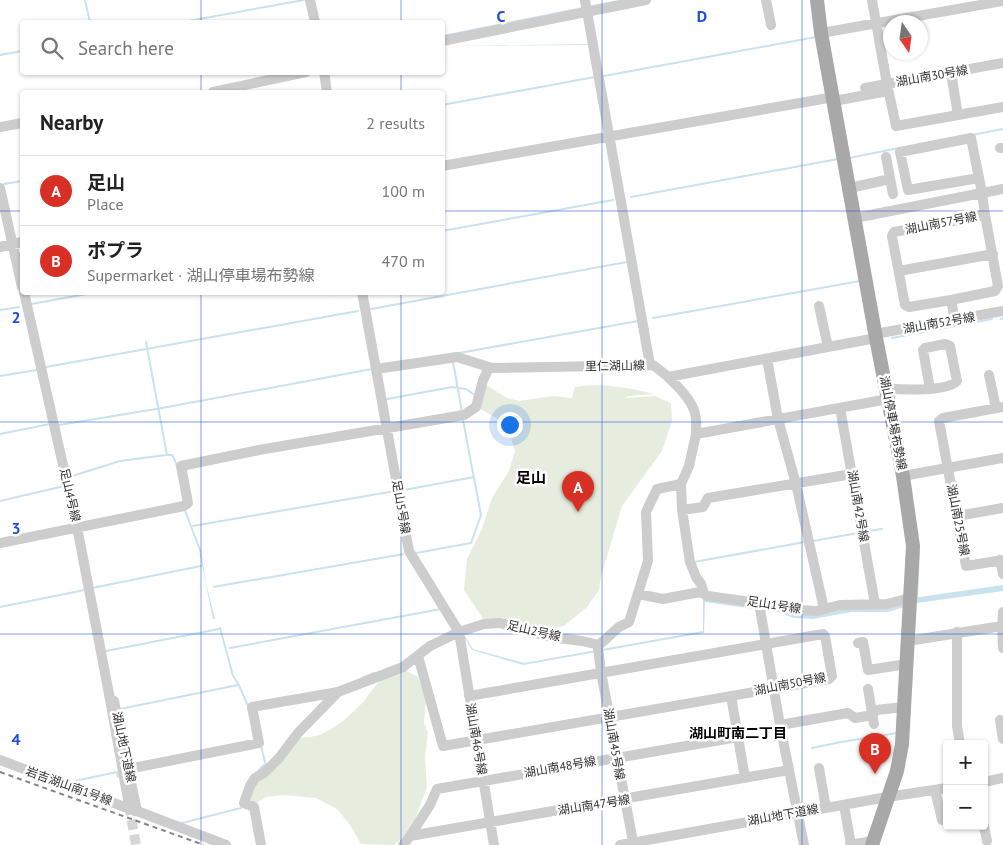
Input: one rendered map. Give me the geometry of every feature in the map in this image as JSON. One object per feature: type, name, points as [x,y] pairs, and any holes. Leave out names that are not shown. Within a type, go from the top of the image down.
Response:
[{"type":"main road","name":"湖山停車場布勢線","points":[[818,0],[821,33],[903,476],[914,546],[902,744],[896,771],[872,843]]},
{"type":"street","points":[[310,0],[315,20]]},
{"type":"street","points":[[585,0],[650,365]]},
{"type":"street","points":[[445,40],[646,0]]},
{"type":"street","points":[[766,0],[771,25]]},
{"type":"street","name":"湖山南30号線","points":[[872,0],[887,88],[1003,63]]},
{"type":"street","points":[[821,33],[1003,1]]},
{"type":"street","points":[[951,73],[958,115]]},
{"type":"street","points":[[223,90],[298,75]]},
{"type":"street","points":[[324,75],[327,90]]},
{"type":"street","points":[[865,88],[887,88]]},
{"type":"street","points":[[445,165],[610,135],[834,99],[887,88]]},
{"type":"street","points":[[887,88],[896,126],[1003,107]]},
{"type":"street","points":[[0,127],[20,122]]},
{"type":"street","points":[[979,178],[908,190],[900,152],[971,138],[979,178],[982,193],[985,215]]},
{"type":"street","points":[[886,157],[893,194]]},
{"type":"street","points":[[850,188],[890,179]]},
{"type":"street","points":[[0,188],[18,244],[20,266]]},
{"type":"street","points":[[855,218],[1003,189]]},
{"type":"street","name":"湖山南57号線","points":[[985,215],[992,254],[998,286],[995,291],[909,307],[905,305],[892,236],[894,232],[985,215]]},
{"type":"street","points":[[0,247],[18,244]]},
{"type":"street","points":[[899,271],[992,254]]},
{"type":"street","name":"足山4号線","points":[[25,295],[77,528],[110,699]]},
{"type":"street","points":[[363,295],[376,369]]},
{"type":"street","points":[[951,300],[954,320]]},
{"type":"street","points":[[819,306],[828,347]]},
{"type":"street","name":"湖山南52号線","points":[[668,377],[1003,311]]},
{"type":"street","points":[[704,594],[690,562],[682,510],[681,484],[689,466],[696,434],[840,408],[887,393],[930,389],[953,384],[956,381],[950,346],[945,344],[922,350],[930,389]]},
{"type":"street","name":"里仁湖山線","points":[[376,369],[457,357],[489,368],[650,365],[656,367],[668,377],[694,409],[696,434]]},
{"type":"street","points":[[767,359],[778,419],[796,484],[824,609]]},
{"type":"street","points":[[0,543],[184,506],[188,503],[182,466],[259,450],[464,415],[476,407],[483,380],[489,368]]},
{"type":"street","name":"足山5号線","points":[[376,369],[409,551],[459,632]]},
{"type":"street","points":[[989,376],[1000,408]]},
{"type":"street","name":"湖山南42号線","points":[[840,408],[876,604]]},
{"type":"street","name":"湖山南25号線","points":[[1000,408],[943,418],[939,421],[966,566],[1002,560]]},
{"type":"street","points":[[903,476],[1003,458]]},
{"type":"street","points":[[682,510],[703,507],[708,498],[852,474]]},
{"type":"street","points":[[599,645],[619,627],[629,622],[648,561],[646,512],[657,489],[681,484]]},
{"type":"street","points":[[957,516],[1003,508]]},
{"type":"street","points":[[1002,560],[1003,574]]},
{"type":"street","name":"足山1号線","points":[[638,594],[663,599],[688,594],[704,594],[760,606],[816,611],[840,604],[895,603],[910,598]]},
{"type":"street","points":[[760,606],[780,725],[804,845]]},
{"type":"street","points":[[1003,612],[1003,648]]},
{"type":"street","name":"足山2号線","points":[[261,845],[254,807],[244,803],[250,786],[255,778],[264,773],[279,758],[298,733],[338,692],[403,667],[430,646],[459,632],[484,624],[500,623],[550,637],[599,645]]},
{"type":"street","points":[[908,641],[1002,626]]},
{"type":"street","name":"湖山南46号線","points":[[459,632],[494,845]]},
{"type":"street","points":[[957,632],[957,726],[959,740]]},
{"type":"street","name":"湖山南50号線","points":[[418,656],[442,746],[830,679],[832,676],[825,636],[823,634],[469,696]]},
{"type":"street","points":[[858,643],[863,642],[868,670],[907,664]]},
{"type":"street","name":"湖山南45号線","points":[[599,645],[601,672],[633,842]]},
{"type":"street","points":[[868,689],[873,719]]},
{"type":"street","points":[[128,769],[259,743],[252,707],[338,692]]},
{"type":"street","points":[[731,696],[744,778]]},
{"type":"street","name":"湖山地下道線","points":[[110,699],[114,701],[128,769],[133,808]]},
{"type":"street","name":"湖山地下道線","points":[[110,699],[133,808]]},
{"type":"street","points":[[873,719],[876,710],[904,707]]},
{"type":"street","points":[[780,725],[848,712],[855,718],[873,719]]},
{"type":"street","points":[[1000,720],[1003,739]]},
{"type":"street","name":"湖山南48号線","points":[[410,836],[430,805],[437,789],[738,737]]},
{"type":"street","name":"岩吉湖山南1号線","points":[[0,760],[133,808]]},
{"type":"street","points":[[818,768],[826,808]]},
{"type":"street","name":"湖山南47号線","points":[[410,836],[789,770]]},
{"type":"street","points":[[988,781],[1003,778]]},
{"type":"street","name":"湖山地下道線","points":[[620,845],[844,804],[943,789]]},
{"type":"street","points":[[935,790],[942,820]]},
{"type":"street","points":[[844,804],[850,845],[872,843]]},
{"type":"street","points":[[133,808],[226,845]]},
{"type":"street","points":[[985,830],[987,841]]},
{"type":"street","points":[[403,845],[410,836]]},
{"type":"green space","points":[[485,384],[507,398],[519,401],[553,396],[572,398],[575,387],[605,385],[655,394],[624,398],[655,396],[671,403],[672,421],[662,451],[622,506],[601,576],[599,590],[587,607],[565,625],[543,633],[484,620],[464,590],[467,559],[482,529],[492,498],[509,471],[515,451],[511,438],[501,421],[479,408]]},
{"type":"green space","points":[[405,670],[418,677],[426,701],[424,723],[428,732],[425,758],[427,787],[415,819],[403,837],[394,845],[361,844],[350,825],[337,809],[316,798],[283,795],[266,797],[254,805],[246,804],[251,787],[295,737],[315,736],[333,728],[364,701],[384,677]]},
{"type":"water","points":[[618,0],[629,0],[445,37],[445,35]]},
{"type":"water","points":[[592,44],[591,45],[445,46]]},
{"type":"water","points":[[183,508],[185,508],[201,550],[206,583],[215,619],[213,619],[199,550]]},
{"type":"water","points":[[404,553],[404,555],[213,588],[213,586]]},
{"type":"water","points":[[1003,585],[1003,591],[917,603],[888,612],[851,612],[813,619],[794,618],[777,612],[705,602],[704,633],[523,665],[472,650],[435,589],[473,649],[524,663],[703,631],[703,597],[837,609]]},
{"type":"water","points":[[897,732],[897,734],[835,744],[835,742]]},
{"type":"waterway","points":[[85,0],[90,20]]},
{"type":"waterway","points":[[194,20],[304,0]]},
{"type":"waterway","points":[[604,76],[816,37]]},
{"type":"waterway","points":[[0,55],[20,51]]},
{"type":"waterway","points":[[445,104],[595,77]]},
{"type":"waterway","points":[[972,135],[1003,129]]},
{"type":"waterway","points":[[849,158],[899,148]]},
{"type":"waterway","points":[[631,197],[838,159]]},
{"type":"waterway","points":[[4,184],[20,181]]},
{"type":"waterway","points":[[445,230],[613,200]]},
{"type":"waterway","points":[[371,309],[627,262]]},
{"type":"waterway","points":[[653,318],[860,281]]},
{"type":"waterway","points":[[31,304],[81,295]]},
{"type":"waterway","points":[[0,310],[19,307]]},
{"type":"waterway","points":[[46,367],[358,311]]},
{"type":"waterway","points":[[892,338],[992,319]]},
{"type":"waterway","points":[[459,353],[638,321]]},
{"type":"waterway","points":[[146,342],[167,455],[172,455],[177,466]]},
{"type":"waterway","points":[[453,362],[462,412]]},
{"type":"waterway","points":[[59,425],[372,369]]},
{"type":"waterway","points":[[0,376],[37,370]]},
{"type":"waterway","points":[[387,399],[452,387],[466,389],[476,396]]},
{"type":"waterway","points":[[416,553],[471,543],[481,515],[463,420]]},
{"type":"waterway","points":[[0,434],[50,424]]},
{"type":"waterway","points":[[69,477],[120,461],[166,455]]},
{"type":"waterway","points":[[404,490],[474,477]]},
{"type":"waterway","points":[[0,501],[64,486]]},
{"type":"waterway","points":[[193,526],[395,491]]},
{"type":"waterway","points":[[868,531],[882,529]]},
{"type":"waterway","points":[[813,541],[858,533]]},
{"type":"waterway","points":[[694,562],[805,542]]},
{"type":"waterway","points":[[917,598],[919,551]]},
{"type":"waterway","points":[[92,588],[201,566]]},
{"type":"waterway","points":[[0,607],[85,590]]},
{"type":"waterway","points":[[230,648],[441,609]]},
{"type":"waterway","points":[[220,628],[233,676],[247,704],[251,704]]},
{"type":"waterway","points":[[106,651],[219,629]]},
{"type":"waterway","points":[[362,678],[374,673]]},
{"type":"waterway","points":[[120,709],[238,685]]},
{"type":"waterway","points":[[812,748],[836,743]]},
{"type":"waterway","points":[[261,746],[265,762]]},
{"type":"waterway","points":[[258,771],[265,764]]},
{"type":"waterway","points":[[70,782],[117,772],[118,777]]},
{"type":"waterway","points":[[182,823],[241,808],[241,806]]},
{"type":"tunnel","points":[[129,805],[136,845]]},
{"type":"railway","points":[[0,772],[204,845]]},
{"type":"place","name":"足山","points":[[578,512]]},
{"type":"place","name":"ポプラ","points":[[875,774]]},
{"type":"district","name":"足山","points":[[531,478]]},
{"type":"district","name":"湖山町南二丁目","points":[[738,733]]}]
